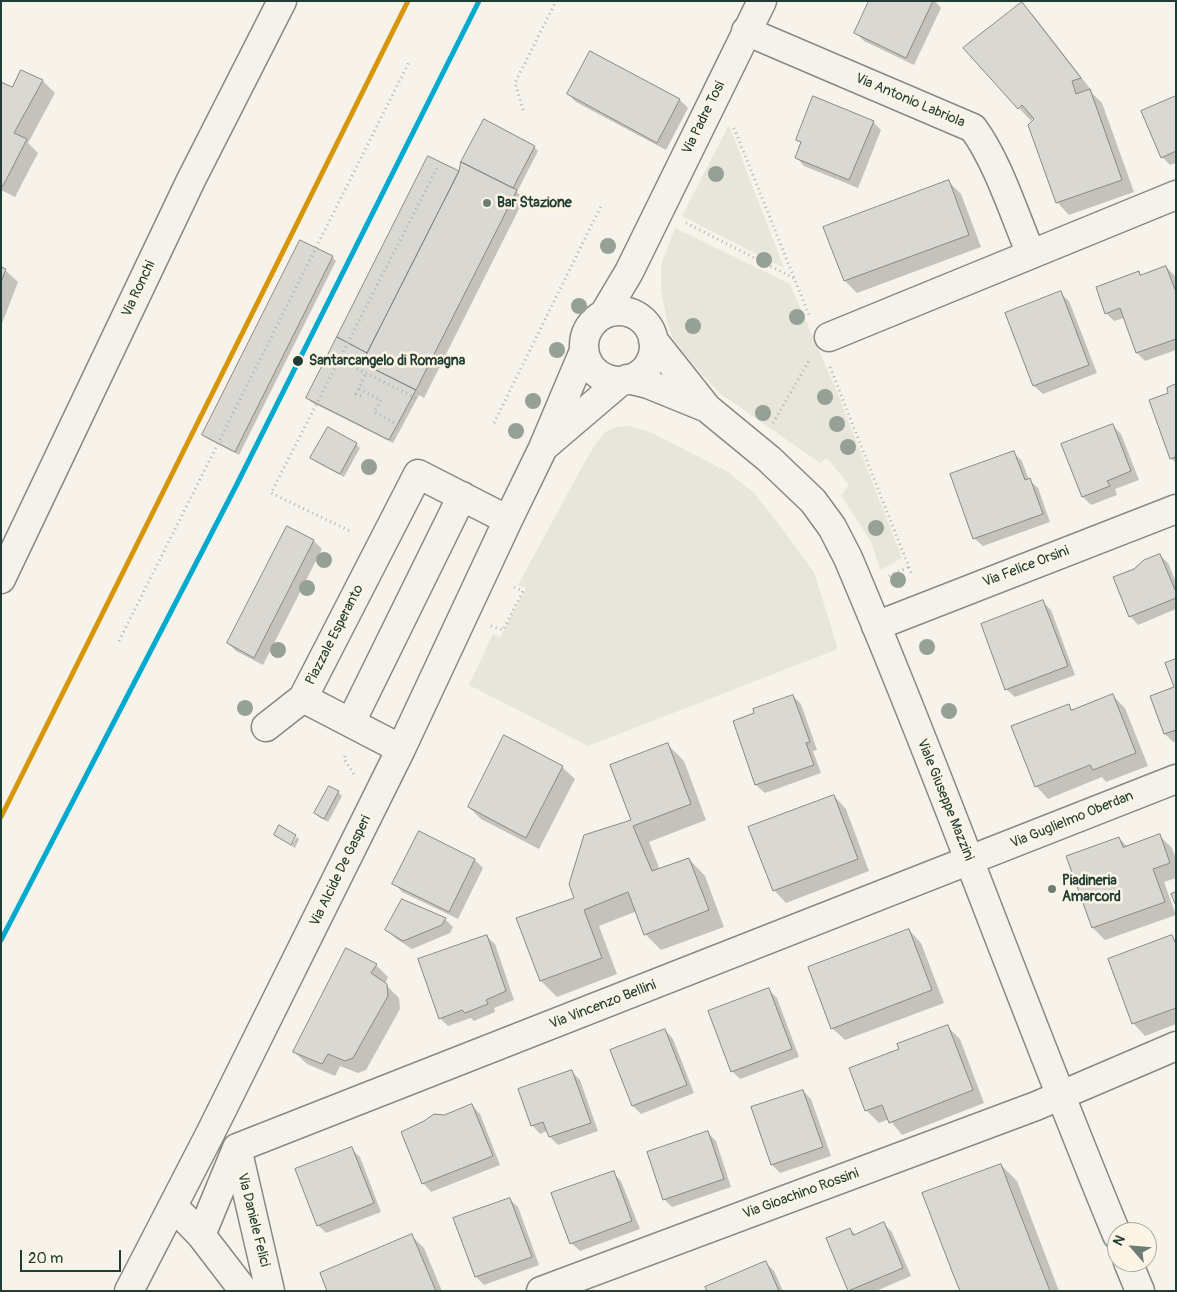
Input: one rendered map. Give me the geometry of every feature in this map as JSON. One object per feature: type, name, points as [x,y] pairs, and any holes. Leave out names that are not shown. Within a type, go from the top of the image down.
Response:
[{"type":"street","name":"Via Ronchi","points":[[1,579],[191,180],[282,1]]},
{"type":"street","name":"Via Padre Tosi","points":[[604,314],[629,272],[762,1]]},
{"type":"street","name":"Via Antonio Labriola","points":[[746,31],[973,128],[995,167],[1031,254]]},
{"type":"street","points":[[829,337],[1176,195]]},
{"type":"street","name":"Via Padre Tosi","points":[[647,235],[642,260],[640,304],[649,331]]},
{"type":"street","points":[[615,311],[637,316],[649,331],[654,350],[648,364],[637,376],[624,380],[601,376],[587,361],[584,340],[588,329],[595,320],[604,314],[615,311]]},
{"type":"street","name":"Viale Giuseppe Mazzini","points":[[649,331],[707,408],[768,458],[813,501],[832,527],[848,558],[876,626],[1060,1096],[1112,1222]]},
{"type":"street","name":"Via Alcide De Gasperi","points":[[129,1291],[212,1132],[401,749],[543,448],[584,350]]},
{"type":"street","name":"Viale Giuseppe Mazzini","points":[[624,380],[648,384],[707,408]]},
{"type":"street","name":"Via Alcide De Gasperi","points":[[543,448],[624,380]]},
{"type":"street","name":"Piazzale Esperanto","points":[[401,749],[303,698],[418,474],[462,496]]},
{"type":"street","points":[[351,722],[462,496],[508,520]]},
{"type":"street","name":"Via Felice Orsini","points":[[876,626],[1176,509]]},
{"type":"street","points":[[266,727],[303,698]]},
{"type":"street","name":"Via Guglielmo Oberdan","points":[[969,860],[1176,779]]},
{"type":"street","name":"Via Vincenzo Bellini","points":[[237,1148],[969,860]]},
{"type":"street","name":"Via Gioachino Rossini","points":[[541,1291],[1060,1096],[1176,1046]]},
{"type":"street","points":[[212,1132],[237,1148]]},
{"type":"street","name":"Via Daniele Felici","points":[[200,1235],[237,1148]]},
{"type":"street","name":"Via Daniele Felici","points":[[237,1148],[270,1291]]},
{"type":"street","points":[[173,1206],[200,1235],[244,1291]]},
{"type":"street","points":[[1132,1272],[1140,1291]]},
{"type":"path","points":[[523,110],[515,83],[556,1]]},
{"type":"path","points":[[119,641],[260,357],[410,62]]},
{"type":"path","points":[[350,531],[271,493],[437,168]]},
{"type":"path","points":[[494,423],[601,206]]},
{"type":"path","points":[[679,219],[795,279]]},
{"type":"path","points":[[772,425],[810,358]]},
{"type":"path","points":[[339,360],[416,398]]},
{"type":"path","points":[[360,396],[356,394],[366,373]]},
{"type":"path","points":[[359,389],[381,400],[374,412],[402,427]]},
{"type":"path","points":[[884,578],[909,567]]},
{"type":"shaded area","points":[[729,125],[784,268],[682,216]]},
{"type":"shaded area","points":[[675,228],[790,284],[837,392],[902,558],[880,570],[871,542],[841,495],[849,485],[827,458],[820,463],[718,392],[683,353],[673,338],[667,322],[661,289],[661,265]]},
{"type":"shaded area","points":[[630,426],[652,433],[728,472],[753,492],[814,572],[838,649],[588,746],[469,685],[493,634],[500,637],[526,588],[518,585],[587,458],[605,432],[616,427]]},
{"type":"building","points":[[869,1],[933,1],[906,58],[854,33]]},
{"type":"building","points":[[1022,2],[1081,78],[1072,81],[1076,94],[1090,89],[1122,180],[1056,203],[1028,125],[1034,119],[1022,105],[1018,109],[963,48]]},
{"type":"building","points":[[590,51],[680,99],[657,143],[567,94]]},
{"type":"building","points":[[21,70],[43,80],[14,133],[27,139],[3,186],[1,185],[1,82],[12,87]]},
{"type":"building","points":[[813,96],[874,121],[849,180],[795,158],[801,142],[796,140]]},
{"type":"building","points":[[1176,96],[1176,151],[1161,158],[1141,111]]},
{"type":"building","points":[[484,119],[535,146],[513,188],[461,162]]},
{"type":"building","points":[[428,156],[459,171],[367,353],[337,337]]},
{"type":"building","points":[[461,162],[517,190],[416,390],[362,363],[459,171]]},
{"type":"building","points":[[949,180],[969,235],[844,281],[823,227]]},
{"type":"building","points":[[300,240],[333,256],[235,452],[202,435]]},
{"type":"building","points":[[1166,266],[1176,292],[1176,339],[1136,353],[1120,308],[1105,314],[1096,287],[1139,271],[1140,275]]},
{"type":"building","points":[[1,267],[6,269],[1,282]]},
{"type":"building","points":[[1061,291],[1089,365],[1033,386],[1005,313]]},
{"type":"building","points":[[337,337],[367,353],[362,363],[416,390],[389,440],[306,398]]},
{"type":"building","points":[[1176,384],[1176,457],[1170,459],[1149,400],[1168,393],[1167,388]]},
{"type":"building","points":[[1113,424],[1131,471],[1107,481],[1110,486],[1082,497],[1061,444]]},
{"type":"building","points":[[328,427],[357,443],[340,474],[310,458]]},
{"type":"building","points":[[1014,451],[1025,480],[1030,478],[1043,514],[973,539],[950,474]]},
{"type":"building","points":[[287,526],[314,540],[254,658],[227,643]]},
{"type":"building","points":[[1160,554],[1176,592],[1176,598],[1129,617],[1113,577],[1134,569],[1144,560]]},
{"type":"building","points":[[1043,600],[1068,666],[1005,690],[981,624]]},
{"type":"building","points":[[1176,659],[1176,730],[1164,734],[1150,696],[1174,687],[1165,663]]},
{"type":"building","points":[[1113,694],[1136,753],[1093,770],[1090,765],[1035,787],[1011,726],[1069,704],[1071,710]]},
{"type":"building","points":[[793,695],[810,742],[806,743],[814,765],[755,785],[733,721],[754,713],[753,709]]},
{"type":"building","points":[[504,735],[563,766],[526,838],[468,807]]},
{"type":"building","points":[[668,743],[691,804],[633,826],[652,871],[689,858],[709,910],[644,935],[628,892],[584,910],[602,958],[540,981],[516,918],[574,898],[569,884],[584,835],[631,820],[610,765]]},
{"type":"building","points":[[329,786],[339,791],[324,819],[314,813]]},
{"type":"building","points":[[834,795],[858,859],[773,891],[748,827]]},
{"type":"building","points":[[279,825],[296,835],[291,845],[274,835]]},
{"type":"building","points":[[419,831],[475,859],[449,912],[392,884]]},
{"type":"building","points":[[1160,834],[1170,863],[1153,869],[1165,902],[1092,928],[1066,856],[1119,837],[1123,847]]},
{"type":"building","points":[[1176,892],[1176,906],[1171,894]]},
{"type":"building","points":[[402,899],[446,918],[442,925],[403,941],[385,930]]},
{"type":"building","points":[[909,929],[932,990],[831,1029],[808,967]]},
{"type":"building","points":[[487,935],[506,991],[486,1000],[488,1004],[465,1013],[462,1010],[439,1019],[418,959]]},
{"type":"building","points":[[1172,935],[1176,944],[1176,1008],[1132,1024],[1108,959]]},
{"type":"building","points":[[346,948],[377,964],[371,973],[387,984],[388,996],[353,1058],[345,1061],[328,1054],[322,1064],[293,1052]]},
{"type":"building","points":[[769,988],[792,1049],[731,1072],[708,1011]]},
{"type":"building","points":[[948,1025],[973,1090],[889,1123],[882,1105],[865,1111],[849,1068],[899,1049],[897,1044]]},
{"type":"building","points":[[665,1029],[687,1085],[632,1106],[610,1050]]},
{"type":"building","points":[[572,1070],[591,1123],[549,1137],[543,1122],[531,1126],[518,1089]]},
{"type":"building","points":[[803,1090],[823,1147],[771,1165],[751,1107]]},
{"type":"building","points":[[472,1104],[493,1156],[422,1184],[401,1132],[434,1114],[444,1115]]},
{"type":"building","points":[[708,1131],[724,1179],[663,1200],[647,1152]]},
{"type":"building","points":[[352,1147],[374,1203],[317,1226],[295,1169]]},
{"type":"building","points":[[1001,1164],[1050,1291],[960,1291],[955,1279],[922,1193]]},
{"type":"building","points":[[614,1171],[632,1221],[570,1244],[551,1193]]},
{"type":"building","points":[[510,1198],[532,1257],[475,1277],[453,1218]]},
{"type":"building","points":[[884,1222],[903,1268],[848,1291],[826,1238],[850,1228],[853,1235]]},
{"type":"building","points":[[412,1234],[436,1291],[327,1291],[320,1273]]},
{"type":"building","points":[[766,1261],[779,1291],[707,1291],[705,1287]]},
{"type":"transit line","points":[[1,817],[408,1]]},
{"type":"transit line","points":[[1,940],[236,486],[479,1]]},
{"type":"place","name":"Bar Stazione","points":[[487,203]]},
{"type":"place","name":"Santarcangelo di Romagna","points":[[298,361]]},
{"type":"place","name":"Piadineria Amarcord","points":[[1052,889]]}]
